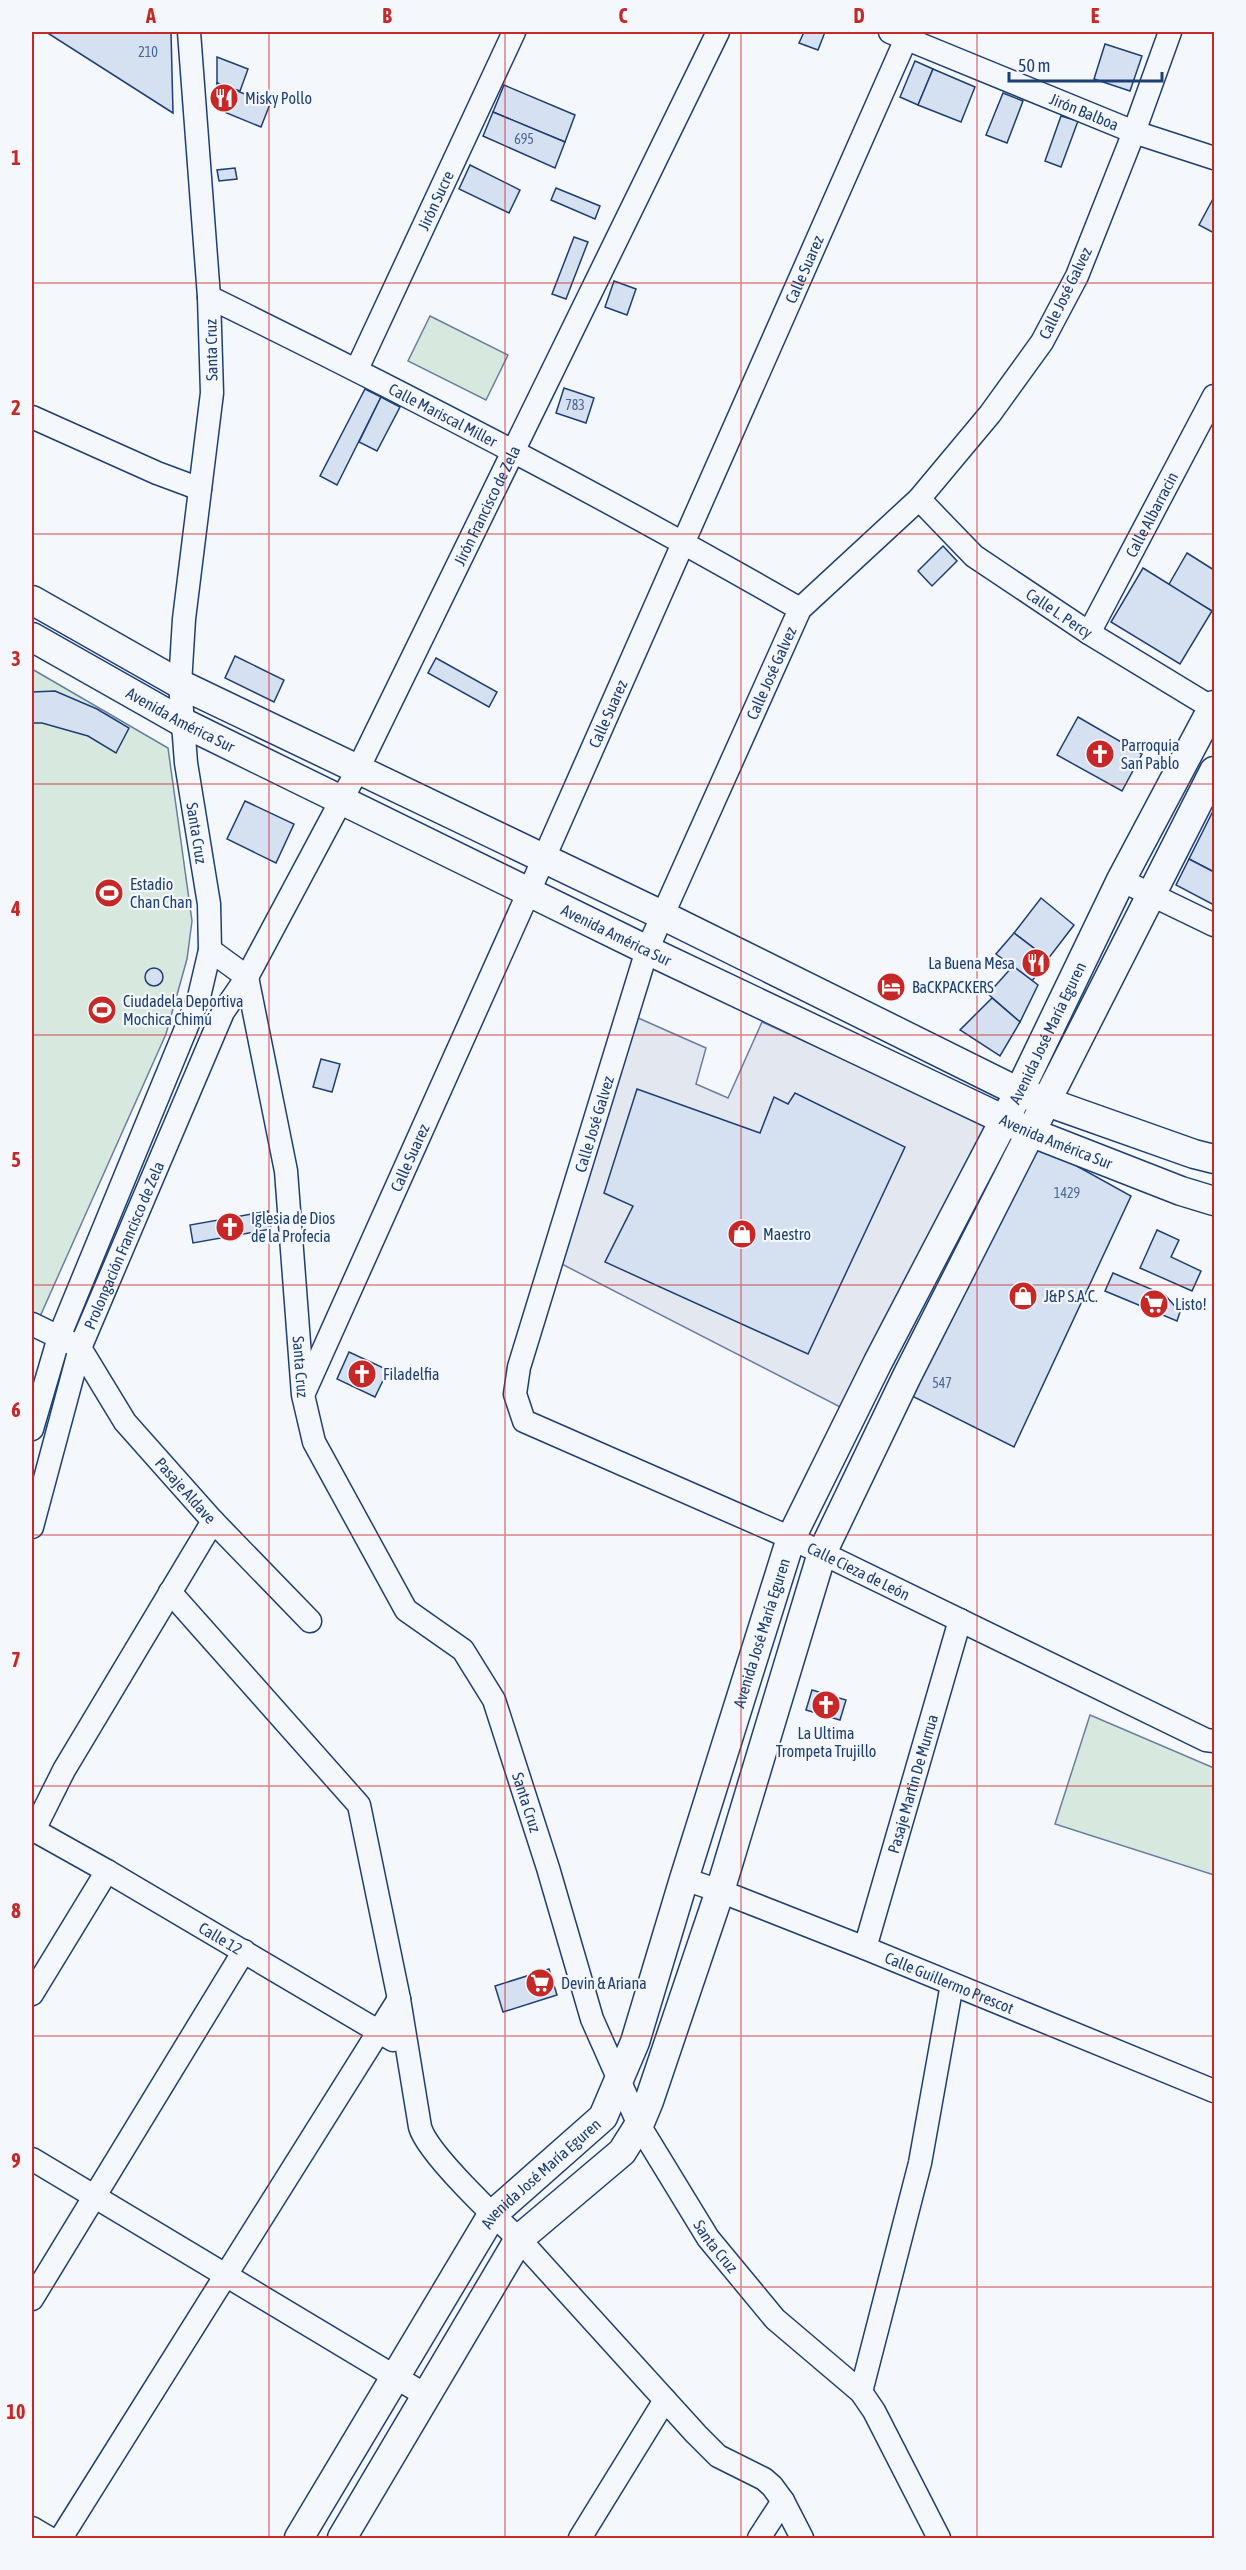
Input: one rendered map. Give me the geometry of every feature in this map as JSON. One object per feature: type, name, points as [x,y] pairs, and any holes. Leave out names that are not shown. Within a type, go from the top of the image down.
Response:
[{"type":"main road","name":"Avenida América Sur","points":[[32,600],[180,684],[662,915],[1019,1092],[1215,1159]]},
{"type":"main road","name":"Avenida América Sur","points":[[32,637],[182,722],[647,950],[1030,1132],[1181,1191],[1215,1201]]},
{"type":"main road","name":"Avenida José María Eguren","points":[[299,2538],[397,2378],[492,2215],[603,2117],[635,2042],[791,1538],[878,1362],[1019,1092],[1121,880],[1214,707]]},
{"type":"main road","points":[[1178,773],[1210,780]]},
{"type":"main road","name":"Avenida José María Eguren","points":[[342,2538],[519,2239],[622,2152],[639,2124],[649,2101],[720,1891],[822,1553],[907,1376],[1210,780]]},
{"type":"main road","points":[[870,1055],[882,1026]]},
{"type":"main road","points":[[878,1362],[907,1376]]},
{"type":"street","name":"Santa Cruz","points":[[189,32],[209,297],[212,393],[184,619],[180,684],[182,722],[209,904],[210,950]]},
{"type":"street","name":"Jirón Sucre","points":[[357,369],[514,32]]},
{"type":"street","name":"Jirón Francisco de Zela","points":[[247,977],[358,769],[718,32]]},
{"type":"street","name":"Calle José Galvez","points":[[514,1394],[519,1367],[647,950],[800,609],[919,499],[990,414],[1042,342],[1077,276],[1134,132],[1170,32]]},
{"type":"street","name":"Jirón Balboa","points":[[902,34],[1134,132],[1215,158]]},
{"type":"street","name":"Calle Suarez","points":[[303,1395],[544,858],[902,34]]},
{"type":"street","name":"Calle Mariscal Miller","points":[[209,297],[357,369],[682,542],[800,609]]},
{"type":"street","name":"Calle Albarracin","points":[[1089,633],[1215,396]]},
{"type":"street","points":[[32,417],[157,473],[200,489]]},
{"type":"street","name":"Calle L. Percy","points":[[919,499],[974,556],[1089,633],[1214,707]]},
{"type":"street","points":[[1121,880],[1152,897],[1215,925]]},
{"type":"street","points":[[210,950],[247,977]]},
{"type":"street","name":"Prolongación Francisco de Zela","points":[[32,1430],[59,1337],[199,997],[210,950]]},
{"type":"street","name":"Santa Cruz","points":[[247,977],[286,1171],[303,1395],[314,1442],[406,1610],[463,1650],[494,1700],[548,1868],[592,2019],[639,2124],[708,2238],[775,2319],[861,2392],[874,2411],[939,2538]]},
{"type":"street","name":"Prolongación Francisco de Zela","points":[[32,1527],[80,1348],[223,1012],[247,977]]},
{"type":"street","points":[[32,1324],[80,1348]]},
{"type":"street","name":"Pasaje Aldave","points":[[80,1348],[125,1422],[213,1521],[310,1621]]},
{"type":"street","name":"Calle Cieza de León","points":[[514,1394],[524,1421],[791,1538],[1206,1740],[1215,1741]]},
{"type":"street","points":[[33,1829],[64,1770],[213,1521]]},
{"type":"street","points":[[170,1592],[359,1805],[399,1999],[424,2138],[492,2215],[519,2239],[718,2456],[764,2479],[783,2501],[802,2538]]},
{"type":"street","name":"Pasaje Martin De Murrua","points":[[865,1948],[960,1620]]},
{"type":"street","name":"Calle 12","points":[[33,1829],[244,1951],[407,2050]]},
{"type":"street","points":[[32,1994],[108,1871]]},
{"type":"street","name":"Calle Guillermo Prescot","points":[[684,1879],[865,1948],[1215,2091]]},
{"type":"street","points":[[32,2299],[244,1951]]},
{"type":"street","points":[[861,2392],[920,2163],[952,1984]]},
{"type":"street","points":[[62,2538],[399,1999]]},
{"type":"street","points":[[32,2159],[427,2397]]},
{"type":"street","points":[[580,2538],[665,2400]]},
{"type":"street","points":[[759,2538],[783,2501]]},
{"type":"street","points":[[32,2528],[49,2538]]},
{"type":"shaded area","points":[[430,316],[508,355],[486,400],[408,361]]},
{"type":"shaded area","name":"Ciudadela Deportiva Mochica Chimú","points":[[32,669],[168,748],[192,921],[187,959],[166,1034],[38,1321],[32,1318]]},
{"type":"shaded area","points":[[636,1017],[706,1048],[696,1084],[728,1098],[762,1022],[991,1127],[848,1411],[552,1259]]},
{"type":"shaded area","points":[[1090,1715],[1214,1768],[1214,1875],[1055,1824]]},
{"type":"building","points":[[46,32],[171,32],[173,113]]},
{"type":"building","points":[[804,32],[825,32],[818,50],[799,43]]},
{"type":"building","points":[[1105,44],[1142,56],[1130,91],[1094,79]]},
{"type":"building","points":[[217,57],[248,69],[240,91],[217,83]]},
{"type":"building","points":[[915,61],[933,69],[918,105],[900,97]]},
{"type":"building","points":[[933,69],[975,87],[961,122],[918,105]]},
{"type":"building","points":[[217,83],[270,104],[261,127],[217,109]]},
{"type":"building","points":[[504,85],[575,115],[565,142],[493,112]]},
{"type":"building","points":[[1003,93],[1023,101],[1007,143],[986,135]]},
{"type":"building","points":[[493,112],[565,142],[555,168],[483,136]]},
{"type":"building","points":[[1061,116],[1078,121],[1061,167],[1045,161]]},
{"type":"building","points":[[470,165],[520,190],[509,213],[459,189]]},
{"type":"building","points":[[235,168],[237,179],[219,181],[217,170]]},
{"type":"building","points":[[556,188],[600,206],[595,219],[551,200]]},
{"type":"building","points":[[1214,197],[1214,233],[1199,225]]},
{"type":"building","points":[[574,237],[588,242],[566,299],[552,294]]},
{"type":"building","points":[[614,281],[636,289],[627,315],[605,307]]},
{"type":"building","points":[[564,388],[594,398],[586,423],[556,413]]},
{"type":"building","points":[[365,389],[381,397],[337,485],[320,476]]},
{"type":"building","points":[[381,397],[400,407],[377,451],[359,442]]},
{"type":"building","points":[[943,546],[957,561],[932,586],[918,571]]},
{"type":"building","points":[[1187,553],[1214,570],[1214,607],[1212,611],[1168,586]]},
{"type":"building","points":[[1143,568],[1212,611],[1180,664],[1111,622]]},
{"type":"building","points":[[235,656],[284,680],[274,702],[225,678]]},
{"type":"building","points":[[436,658],[497,692],[489,707],[428,673]]},
{"type":"building","points":[[55,691],[97,709],[129,728],[116,753],[88,736],[42,723],[32,723],[32,692]]},
{"type":"building","name":"Parroquia San Pablo","points":[[1078,717],[1142,754],[1122,791],[1057,755]]},
{"type":"building","points":[[245,801],[294,824],[276,863],[227,839]]},
{"type":"building","points":[[1214,809],[1214,872],[1189,859]]},
{"type":"building","points":[[1189,859],[1214,872],[1214,905],[1176,885]]},
{"type":"building","points":[[1041,898],[1074,925],[1048,959],[1014,933]]},
{"type":"building","points":[[1014,933],[1048,959],[1032,981],[996,954]]},
{"type":"building","points":[[1013,966],[1038,985],[1020,1022],[988,994]]},
{"type":"building","points":[[154,968],[160,971],[163,977],[160,983],[154,986],[148,983],[145,977],[148,971]]},
{"type":"building","points":[[992,998],[1020,1022],[1000,1056],[960,1030]]},
{"type":"building","points":[[321,1059],[340,1064],[332,1092],[313,1087]]},
{"type":"building","name":"Maestro","points":[[637,1089],[760,1133],[774,1097],[788,1104],[795,1093],[905,1147],[808,1354],[605,1262],[633,1206],[604,1193]]},
{"type":"building","name":"J&P S.A.C.","points":[[1037,1144],[1131,1196],[1014,1447],[910,1395]]},
{"type":"building","name":"Iglesia de Dios de la Profecia","points":[[268,1211],[271,1229],[193,1243],[190,1225]]},
{"type":"building","points":[[1157,1230],[1179,1240],[1171,1257],[1201,1271],[1192,1291],[1140,1268]]},
{"type":"building","name":"Listo!","points":[[1113,1273],[1165,1295],[1180,1312],[1177,1321],[1105,1291]]},
{"type":"building","name":"Filadelfia","points":[[349,1352],[388,1370],[375,1397],[337,1379]]},
{"type":"building","name":"La Ultima Trompeta Trujillo","points":[[812,1690],[846,1700],[840,1720],[806,1710]]},
{"type":"building","points":[[549,1969],[557,1995],[503,2012],[495,1986]]},
{"type":"place","name":"Misky Pollo","points":[[224,98]]},
{"type":"place","name":"Parroquia San Pablo","points":[[1100,754]]},
{"type":"place","name":"Estadio Chan Chan","points":[[109,893]]},
{"type":"place","name":"La Buena Mesa","points":[[1036,963]]},
{"type":"place","name":"BaCKPACKERS","points":[[891,987]]},
{"type":"place","name":"Ciudadela Deportiva Mochica Chimú","points":[[102,1010]]},
{"type":"place","name":"Iglesia de Dios de la Profecia","points":[[230,1227]]},
{"type":"place","name":"Maestro","points":[[742,1234]]},
{"type":"place","name":"J&P S.A.C.","points":[[1023,1296]]},
{"type":"place","name":"Listo!","points":[[1154,1304]]},
{"type":"place","name":"Filadelfia","points":[[362,1374]]},
{"type":"place","name":"La Ultima Trompeta Trujillo","points":[[826,1705]]},
{"type":"place","name":"Devin & Ariana","points":[[540,1983]]}]
